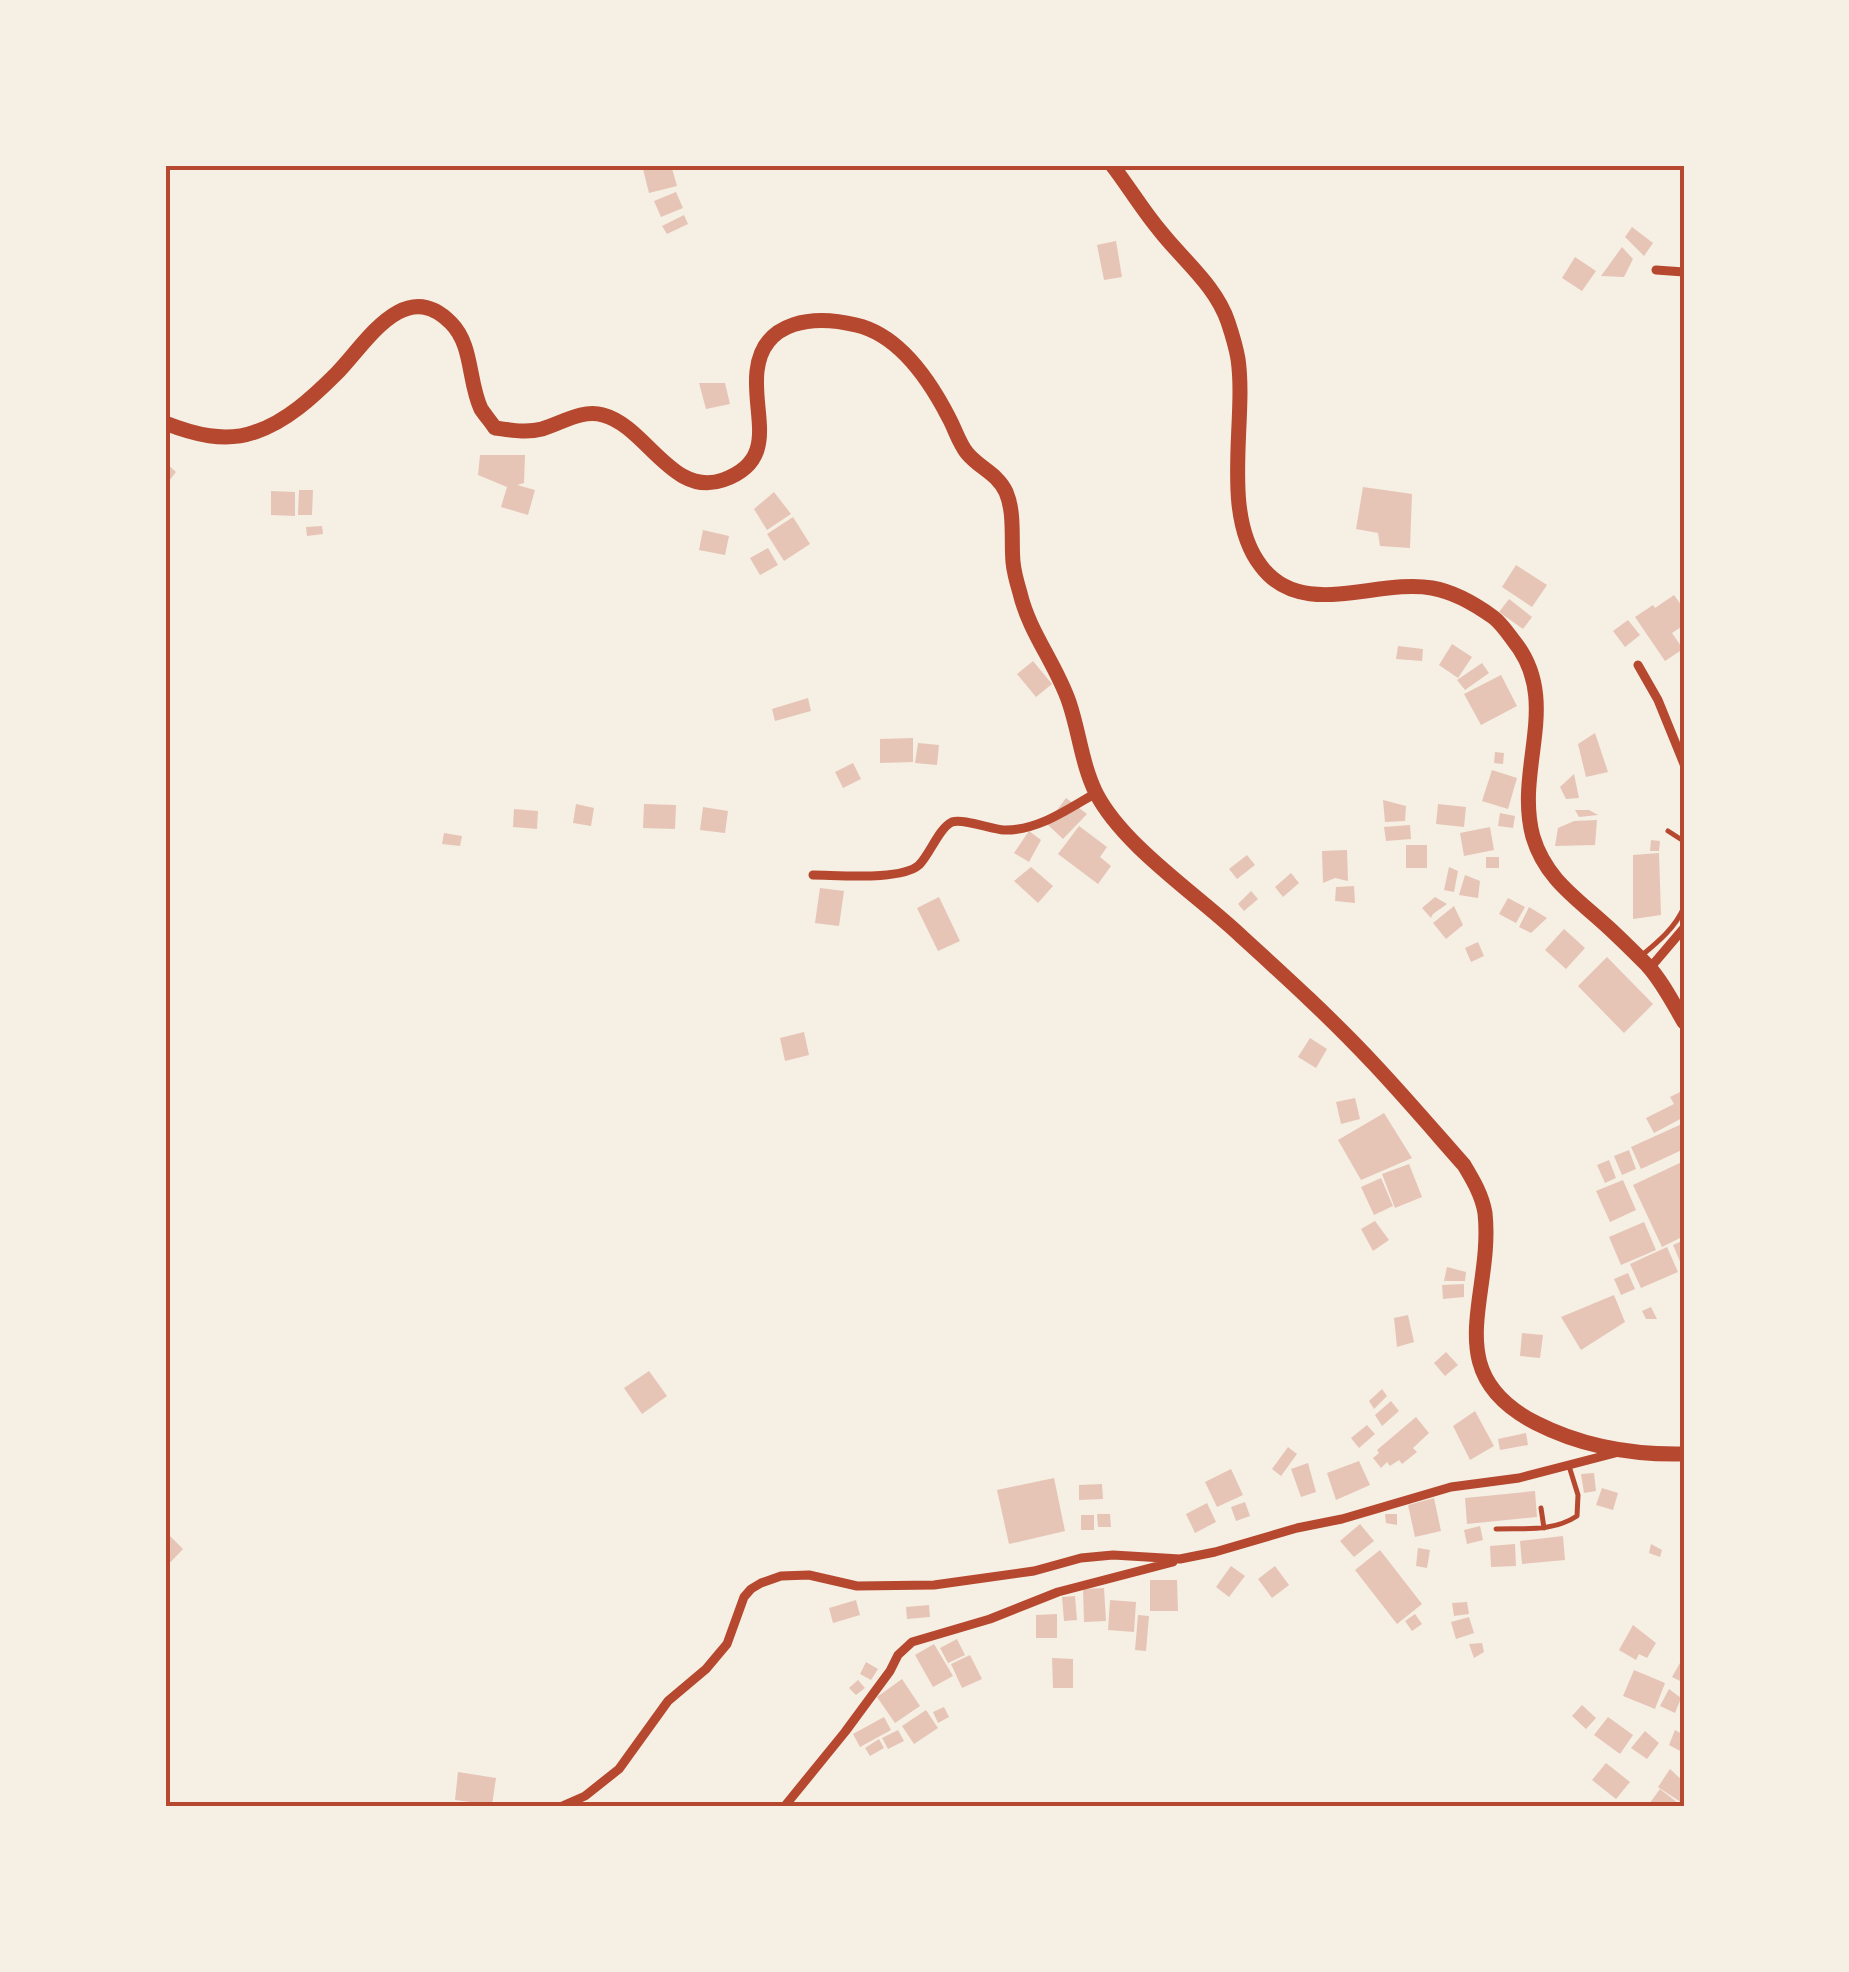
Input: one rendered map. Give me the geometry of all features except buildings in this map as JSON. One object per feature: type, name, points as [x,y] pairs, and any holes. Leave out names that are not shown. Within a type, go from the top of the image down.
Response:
[{"type":"main road","points":[[1112,165],[1158,230],[1210,288],[1227,318],[1238,359],[1238,486],[1242,526],[1258,564],[1276,583],[1300,593],[1432,588],[1464,598],[1498,620],[1534,674],[1538,696],[1528,782],[1528,815],[1535,842],[1550,872],[1568,894],[1608,926],[1644,963],[1684,1022]]},
{"type":"main road","points":[[165,422],[194,434],[227,437],[254,433],[290,414],[338,373],[374,328],[416,306],[436,310],[460,332],[482,409],[495,428],[522,432],[583,414],[602,414],[624,425],[670,468],[696,481],[718,482],[744,471],[754,458],[761,421],[757,370],[763,350],[778,330],[798,322],[822,321],[860,325],[886,338],[911,360],[967,453],[996,476],[1007,494],[1013,565],[1021,600],[1069,702],[1086,766],[1108,814],[1373,1063],[1476,1183],[1485,1214],[1477,1358],[1488,1384],[1518,1414],[1552,1431],[1620,1451],[1684,1454]]},
{"type":"street","points":[[1656,270],[1684,272]]},
{"type":"street","points":[[1638,665],[1658,700],[1684,764]]},
{"type":"street","points":[[813,875],[910,870],[919,865],[944,828],[958,820],[987,828],[1024,828],[1050,820],[1096,793]]},
{"type":"street","points":[[1644,963],[1684,928]]},
{"type":"street","points":[[784,1807],[845,1732],[898,1654],[912,1642],[990,1620],[1058,1592],[1298,1528],[1342,1520],[1451,1487],[1519,1478],[1620,1451]]},
{"type":"street","points":[[560,1807],[585,1796],[619,1769],[668,1701],[706,1669],[727,1644],[744,1598],[761,1583],[781,1576],[810,1575],[857,1586],[934,1585],[1034,1571],[1082,1558],[1113,1555],[1180,1560]]},
{"type":"lane","points":[[1668,831],[1684,844]]},
{"type":"lane","points":[[1644,963],[1684,906]]},
{"type":"lane","points":[[1496,1529],[1544,1528],[1577,1516],[1578,1495],[1569,1466]]},
{"type":"lane","points":[[1541,1508],[1544,1528]]}]
